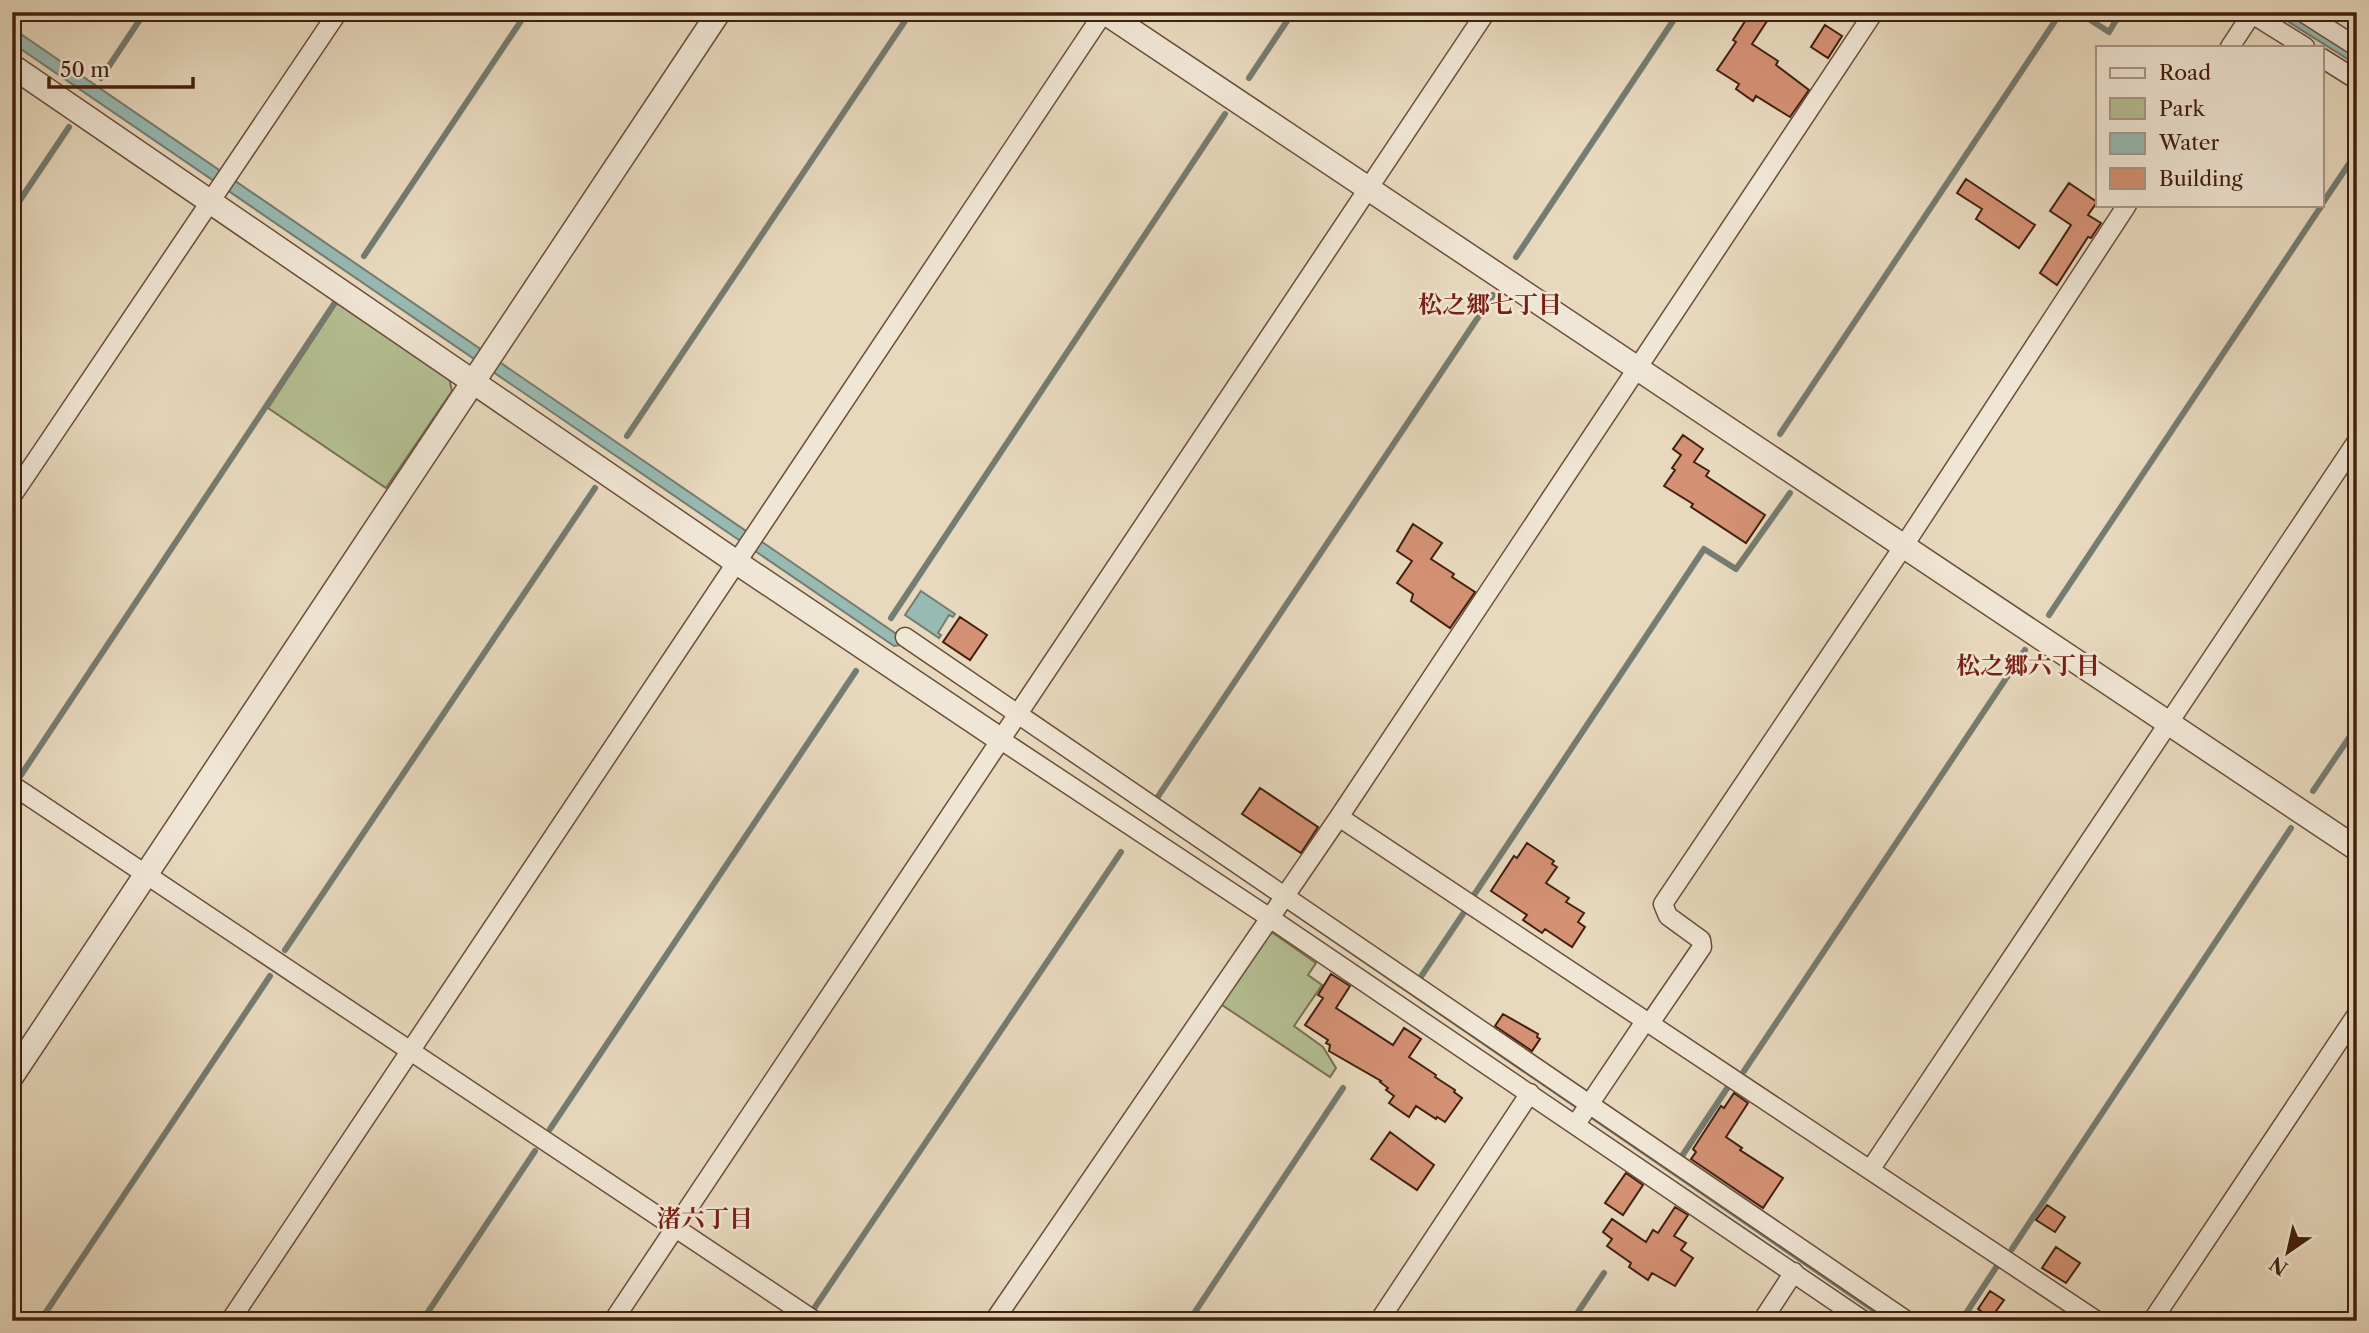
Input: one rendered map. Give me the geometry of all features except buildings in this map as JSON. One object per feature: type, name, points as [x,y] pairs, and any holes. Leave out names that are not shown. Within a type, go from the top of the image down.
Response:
[{"type":"street","points":[[12,496],[338,12]]},
{"type":"street","points":[[12,1076],[719,12]]},
{"type":"street","points":[[230,1321],[1104,12],[2357,849]]},
{"type":"street","points":[[613,1321],[1486,12]]},
{"type":"street","points":[[994,1321],[1339,817],[1874,12]]},
{"type":"street","points":[[2302,12],[2357,47]]},
{"type":"street","points":[[2231,46],[2252,13],[2303,46]]},
{"type":"street","points":[[2324,59],[2357,80]]},
{"type":"street","points":[[12,65],[482,369],[740,557],[1009,727],[1286,895],[1864,1321]]},
{"type":"street","points":[[1583,1114],[1702,947],[1701,940],[1668,916],[1662,904],[1903,547],[2126,206]]},
{"type":"street","points":[[1870,1170],[2357,441]]},
{"type":"street","points":[[905,637],[1009,727],[1270,918],[1530,1093],[1583,1114],[1908,1321]]},
{"type":"street","points":[[12,785],[816,1321]]},
{"type":"street","points":[[1339,817],[2097,1321]]},
{"type":"street","points":[[2152,1321],[2357,1014]]},
{"type":"street","points":[[1379,1321],[1530,1093]]},
{"type":"street","points":[[1762,1321],[1794,1272]]},
{"type":"green space","points":[[337,303],[449,378],[452,391],[386,488],[268,408]]},
{"type":"green space","points":[[1273,933],[1316,963],[1308,975],[1322,985],[1294,1026],[1323,1047],[1336,1068],[1330,1077],[1219,1003],[1264,935]]},
{"type":"water","points":[[2273,12],[2288,12],[2357,56],[2357,65]]},
{"type":"water","points":[[12,28],[1899,1321],[1887,1321],[1004,715],[900,645],[894,646],[12,43]]},
{"type":"water","points":[[921,591],[955,614],[953,617],[949,615],[938,633],[941,635],[939,638],[905,615]]},
{"type":"waterway","points":[[101,78],[145,12]]},
{"type":"waterway","points":[[364,256],[527,12]]},
{"type":"waterway","points":[[627,436],[911,12]]},
{"type":"waterway","points":[[1249,78],[1293,12]]},
{"type":"waterway","points":[[1516,257],[1679,12]]},
{"type":"waterway","points":[[1780,434],[2061,12]]},
{"type":"waterway","points":[[2078,12],[2109,32],[2121,12]]},
{"type":"waterway","points":[[891,618],[1225,114]]},
{"type":"waterway","points":[[12,212],[69,127]]},
{"type":"waterway","points":[[2324,201],[2357,152]]},
{"type":"waterway","points":[[2049,615],[2321,206]]},
{"type":"waterway","points":[[1157,798],[1493,295]]},
{"type":"waterway","points":[[21,775],[336,301]]},
{"type":"waterway","points":[[285,950],[595,488]]},
{"type":"waterway","points":[[1474,895],[1704,549],[1736,569],[1790,493]]},
{"type":"waterway","points":[[1744,1071],[2025,650]]},
{"type":"waterway","points":[[550,1129],[856,671]]},
{"type":"waterway","points":[[2313,791],[2357,726]]},
{"type":"waterway","points":[[2012,1249],[2291,828]]},
{"type":"waterway","points":[[815,1307],[1121,852]]},
{"type":"waterway","points":[[1420,978],[1465,911]]},
{"type":"waterway","points":[[40,1321],[270,976]]},
{"type":"waterway","points":[[1682,1156],[1728,1087]]},
{"type":"waterway","points":[[1189,1321],[1343,1088]]},
{"type":"waterway","points":[[422,1321],[535,1151]]},
{"type":"waterway","points":[[1961,1321],[1997,1266]]},
{"type":"waterway","points":[[1572,1321],[1604,1273]]},
{"type":"waterway","points":[[2347,1321],[2357,1305]]},
{"type":"district","name":"松之郷七丁目","points":[[1490,304]]},
{"type":"district","name":"松之郷六丁目","points":[[2028,665]]},
{"type":"district","name":"渚六丁目","points":[[705,1218]]}]
